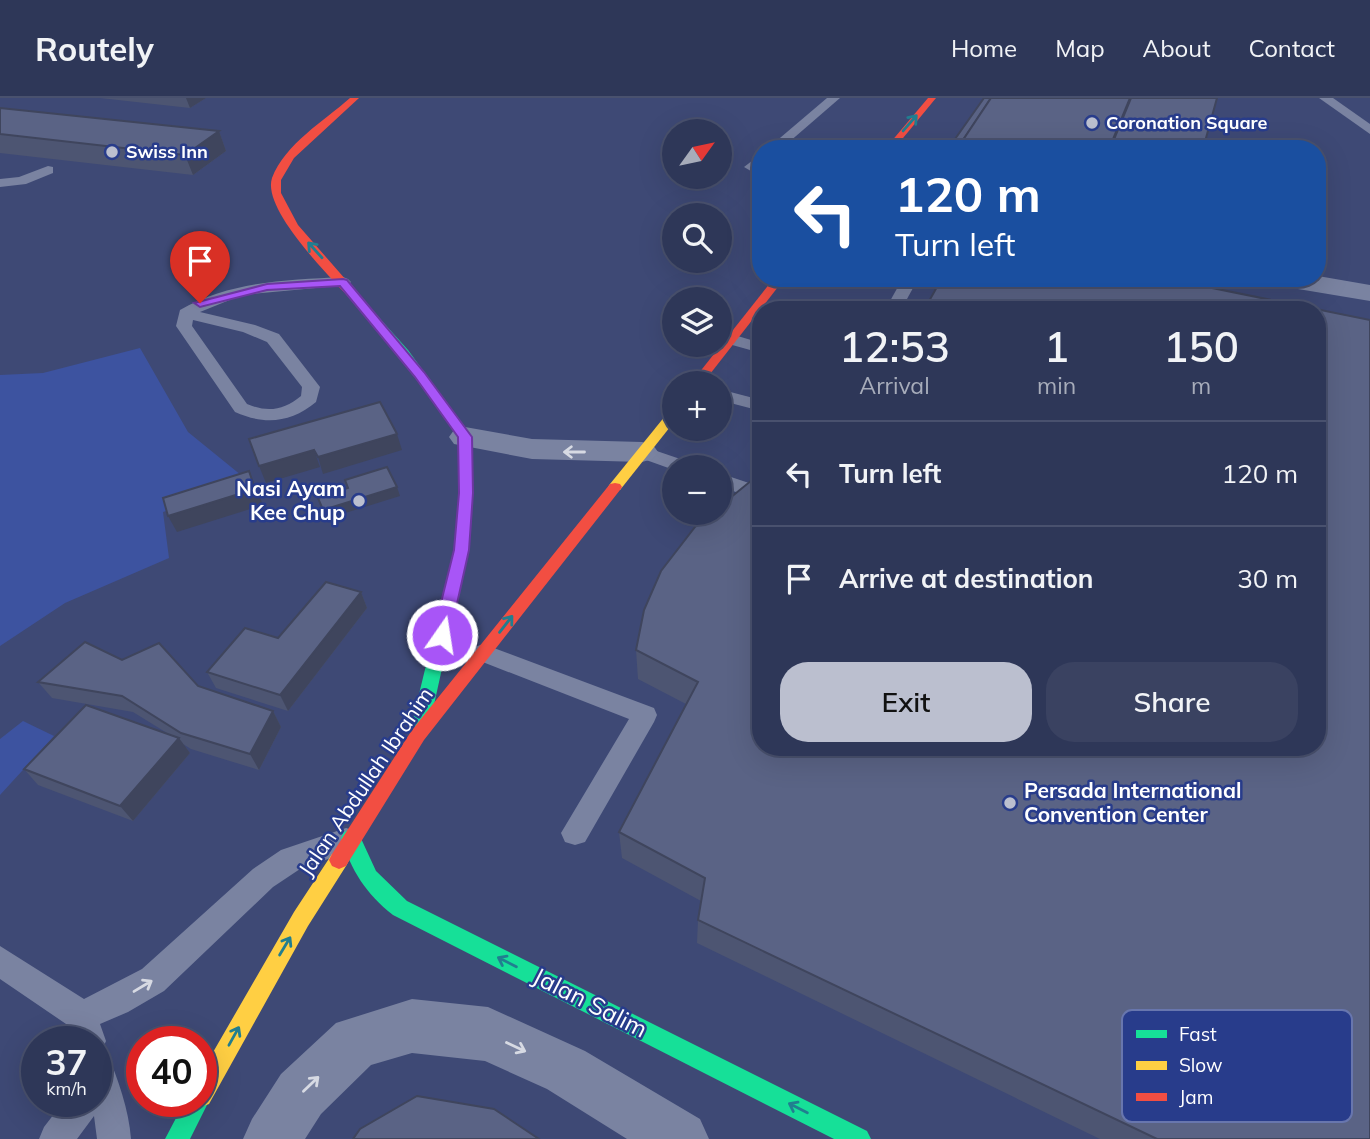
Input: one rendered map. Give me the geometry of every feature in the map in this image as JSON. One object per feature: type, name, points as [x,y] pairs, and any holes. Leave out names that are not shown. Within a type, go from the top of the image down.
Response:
[{"type":"street","points":[[355,98],[292,158],[276,182],[276,201],[289,221],[404,353],[465,437],[466,493],[461,550],[418,735]]},
{"type":"street","points":[[897,140],[932,98]]},
{"type":"street","points":[[1326,277],[1370,285]]},
{"type":"street","points":[[1326,286],[1370,293]]},
{"type":"street","points":[[762,301],[773,287]]},
{"type":"street","points":[[732,338],[752,313]]},
{"type":"street","points":[[706,371],[717,357]]},
{"type":"street","name":"Jalan Abdullah Ibrahim","points":[[217,1067],[270,972],[351,838],[418,735],[662,428]]},
{"type":"street","points":[[465,437],[534,452],[642,452]]},
{"type":"street","name":"Jalan Salim","points":[[351,838],[361,872],[379,893],[400,908],[859,1139]]},
{"type":"street","points":[[272,1139],[301,1094],[355,1042],[412,1026],[488,1034],[566,1070],[680,1139]]},
{"type":"street","points":[[177,1139],[189,1117]]},
{"type":"lane","points":[[784,140],[834,98]]},
{"type":"lane","points":[[1325,98],[1370,130]]},
{"type":"lane","points":[[0,183],[21,181],[48,170]]},
{"type":"lane","points":[[186,313],[249,328],[273,338],[312,387],[310,398],[298,410],[279,417],[256,415],[241,408],[184,326],[186,313],[200,303],[255,289],[343,282]]},
{"type":"lane","points":[[898,301],[905,289]]},
{"type":"lane","points":[[732,339],[752,345]]},
{"type":"lane","points":[[732,398],[752,403]]},
{"type":"lane","points":[[642,452],[662,459]]},
{"type":"lane","points":[[732,484],[752,491]]},
{"type":"lane","points":[[483,653],[645,715],[575,833]]},
{"type":"lane","points":[[89,1026],[117,1001],[153,980],[272,872],[291,859],[351,838]]},
{"type":"lane","points":[[0,961],[82,1026]]},
{"type":"lane","points":[[56,1139],[71,1117]]},
{"type":"lane","points":[[109,1117],[114,1139]]},
{"type":"shaded area","points":[[140,348],[188,432],[252,484],[163,512],[169,558],[65,603],[0,646],[0,375],[43,373]]},
{"type":"shaded area","points":[[23,721],[54,736],[0,795],[0,739]]},
{"type":"building","points":[[984,98],[991,98],[963,140],[954,140]]},
{"type":"building","points":[[991,98],[1130,98],[1113,140],[963,140]]},
{"type":"building","points":[[1131,98],[1217,98],[1205,140],[1114,140]]},
{"type":"building","points":[[0,108],[219,131],[185,155],[0,134]]},
{"type":"building","name":"Persada International Convention Center","points":[[937,287],[1207,287],[1276,301],[929,301]]},
{"type":"building","name":"Persada International Convention Center","points":[[1326,311],[1370,320],[1370,1139],[1157,1139],[698,920],[705,878],[619,832],[698,682],[636,650],[644,610],[661,571],[695,527],[732,525],[732,496],[752,480],[752,756],[1326,756]]},
{"type":"building","points":[[380,402],[397,434],[318,457],[314,450],[259,466],[249,439]]},
{"type":"building","points":[[387,467],[397,487],[323,510],[318,498],[348,488],[345,480]]},
{"type":"building","points":[[249,471],[255,489],[168,516],[163,498]]},
{"type":"building","points":[[326,582],[361,592],[280,695],[207,672],[245,628],[278,638]]},
{"type":"building","points":[[85,642],[122,660],[159,643],[198,686],[273,711],[250,754],[181,733],[122,696],[38,682]]},
{"type":"building","points":[[86,705],[179,738],[120,806],[24,769]]},
{"type":"building","points":[[417,1096],[494,1109],[539,1139],[353,1139],[360,1129]]},
{"type":"traffic: fast","points":[[363,306],[404,353],[465,437],[466,493],[461,550],[421,723]]},
{"type":"traffic: fast","points":[[351,838],[358,860],[369,878],[382,894],[400,908],[859,1139]]},
{"type":"traffic: fast","points":[[177,1139],[189,1117]]},
{"type":"traffic: slow","points":[[615,487],[662,428]]},
{"type":"traffic: slow","points":[[217,1068],[301,919],[339,860]]},
{"type":"traffic: jam","points":[[355,98],[300,145],[282,168],[276,180],[276,193],[294,226],[324,264],[363,306]]},
{"type":"traffic: jam","points":[[897,140],[932,98]]},
{"type":"traffic: jam","points":[[762,301],[773,287]]},
{"type":"traffic: jam","points":[[706,371],[752,313]]},
{"type":"traffic: jam","points":[[339,860],[418,735],[615,487]]},
{"type":"place","name":"Coronation Square","points":[[1092,123]]},
{"type":"place","name":"Swiss Inn","points":[[112,152]]},
{"type":"place","name":"Nasi Ayam Kee Chup","points":[[359,501]]},
{"type":"place","name":"Persada International Convention Center","points":[[1010,803]]},
{"type":"route","points":[[200,303],[267,287],[343,282],[404,353],[465,437],[466,493],[461,550],[442,635]]}]
